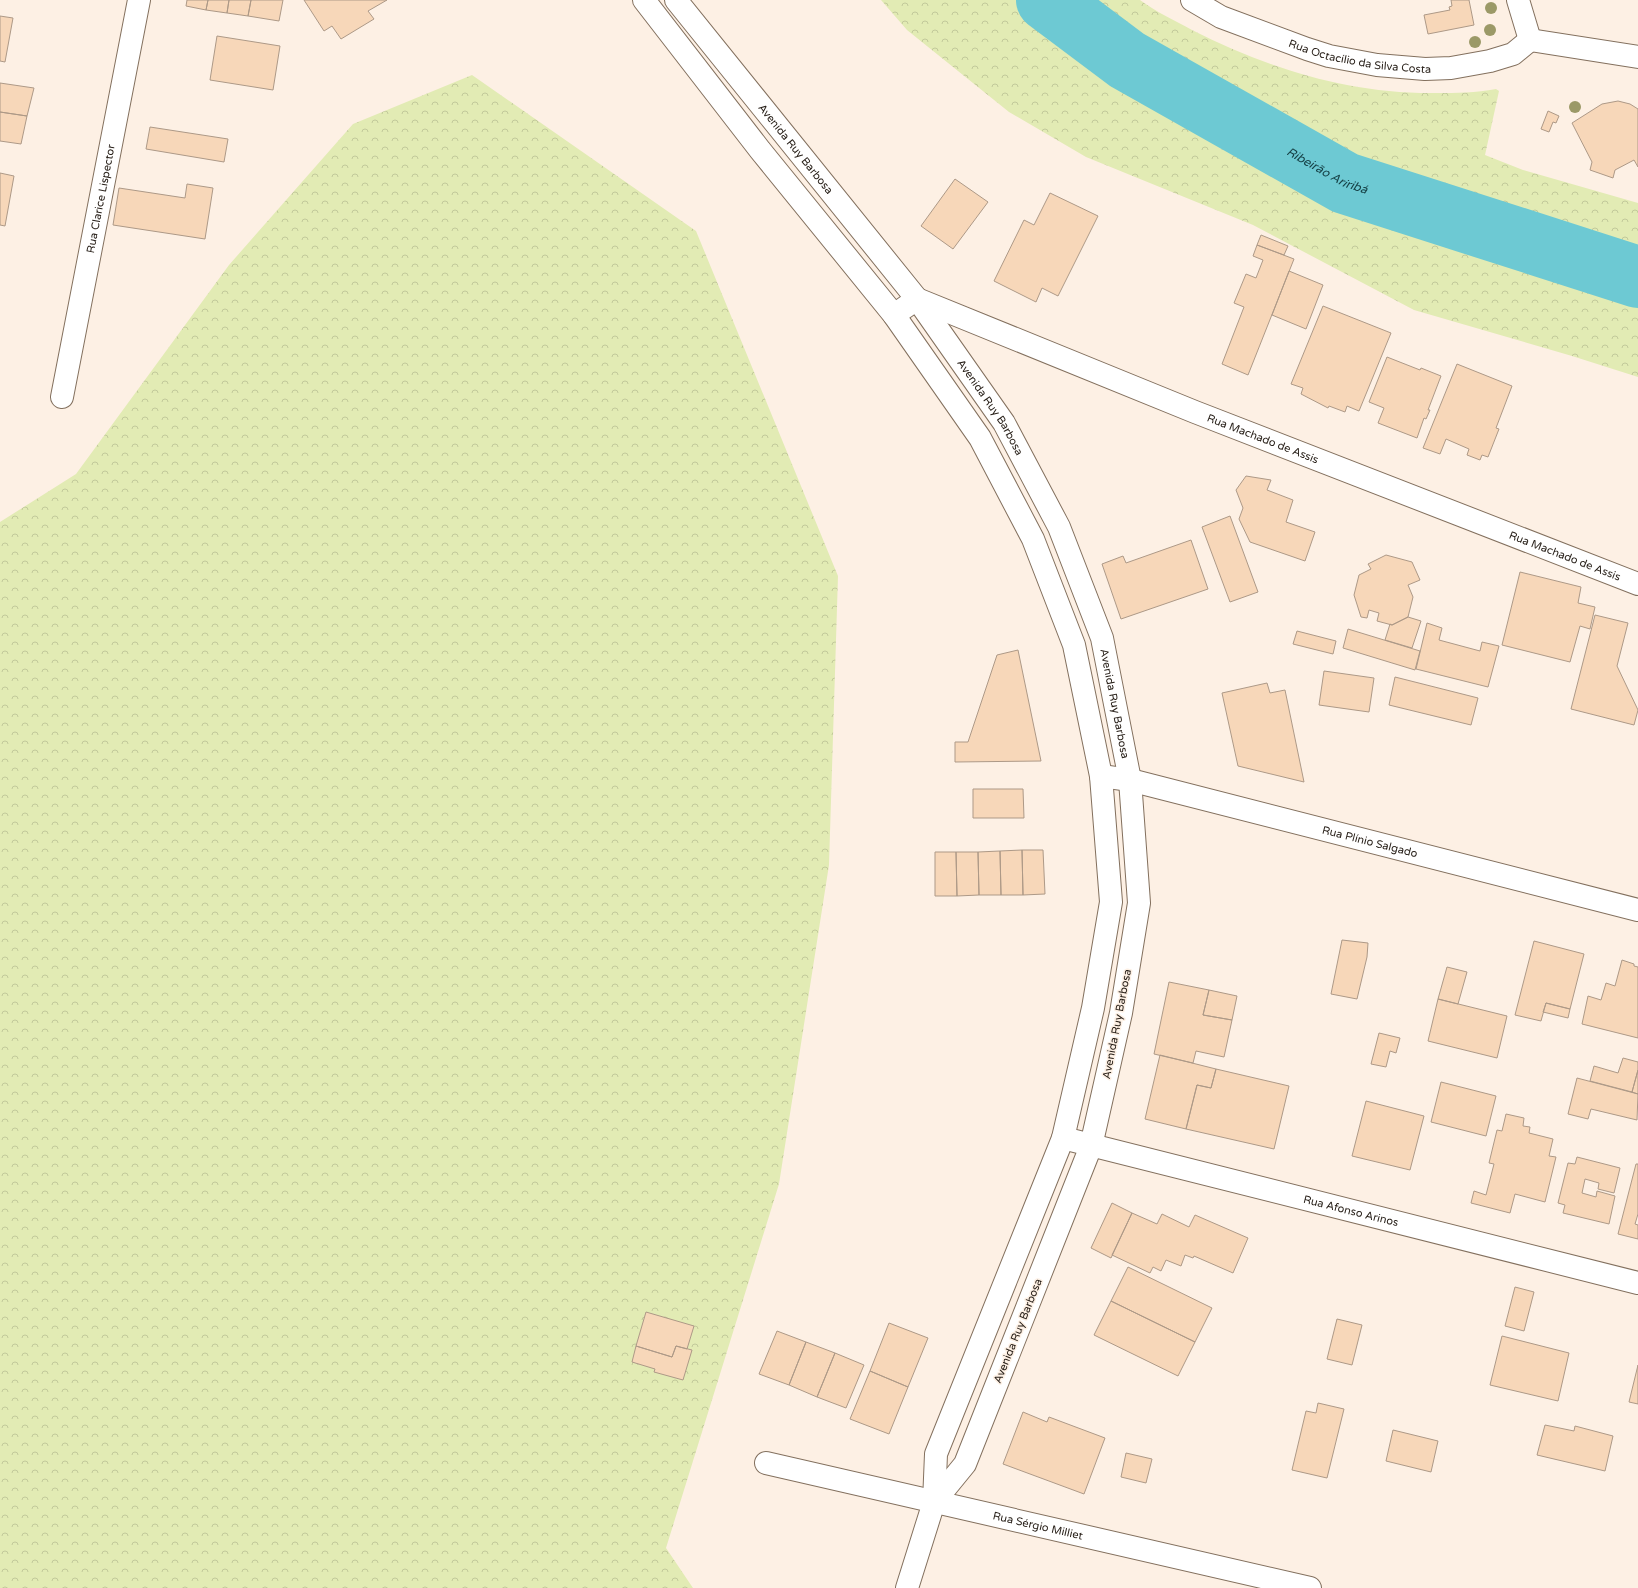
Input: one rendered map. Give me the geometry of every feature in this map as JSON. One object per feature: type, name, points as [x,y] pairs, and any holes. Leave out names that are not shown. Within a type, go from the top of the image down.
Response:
[{"type":"street","name":"Rua Clarice Lispector","points":[[62,397],[139,0]]},
{"type":"street","name":"Avenida Ruy Barbosa","points":[[644,0],[760,150],[894,315],[980,438],[1033,539],[1074,645],[1101,776],[1111,902],[1093,1008],[1063,1138],[936,1454],[934,1502],[907,1588]]},
{"type":"street","name":"Avenida Ruy Barbosa","points":[[676,0],[916,299],[1004,423],[1059,527],[1102,638],[1130,780],[1140,903],[1121,1013],[1091,1146],[965,1464],[934,1502]]},
{"type":"street","name":"Rua Octacílio da Silva Costa","points":[[1192,0],[1221,17],[1307,49],[1329,56],[1377,65],[1425,69],[1451,68],[1490,61],[1513,54],[1530,40]]},
{"type":"street","points":[[1518,0],[1530,40],[1638,56]]},
{"type":"street","points":[[894,315],[916,299]]},
{"type":"street","name":"Rua Machado de Assis","points":[[916,299],[1195,412],[1638,584]]},
{"type":"street","name":"Rua Plínio Salgado","points":[[1101,776],[1130,780],[1638,910]]},
{"type":"street","name":"Rua Afonso Arinos","points":[[1063,1138],[1638,1283]]},
{"type":"street","name":"Rua Sérgio Milliet","points":[[766,1463],[1310,1588]]},
{"type":"green space","points":[[881,0],[1140,0],[1165,16],[1221,44],[1280,67],[1341,84],[1403,92],[1458,93],[1496,89],[1499,91],[1485,155],[1523,170],[1638,203],[1638,377],[1572,356],[1414,310],[1253,225],[1086,157],[1009,112],[907,30]]},
{"type":"green space","points":[[472,75],[696,231],[838,576],[829,865],[779,1184],[666,1548],[693,1588],[0,1588],[0,522],[76,474],[229,265],[353,124]]},
{"type":"building","points":[[187,0],[208,0],[206,10],[186,6]]},
{"type":"building","points":[[208,0],[229,0],[227,13],[206,10]]},
{"type":"building","points":[[229,0],[251,0],[248,16],[227,13]]},
{"type":"building","points":[[251,0],[283,0],[279,21],[248,16]]},
{"type":"building","points":[[304,0],[387,0],[368,11],[374,19],[341,39],[332,26],[324,31]]},
{"type":"building","points":[[1451,0],[1469,0],[1474,25],[1428,34],[1424,15],[1450,10],[1449,7],[1452,6]]},
{"type":"building","points":[[0,16],[13,18],[5,62],[0,61]]},
{"type":"building","points":[[217,36],[280,46],[273,90],[210,80]]},
{"type":"building","points":[[0,83],[34,88],[27,116],[0,112]]},
{"type":"building","points":[[1618,101],[1630,104],[1638,109],[1638,167],[1634,160],[1615,170],[1613,178],[1590,170],[1592,162],[1572,123],[1602,104]]},
{"type":"building","points":[[1548,111],[1559,116],[1556,123],[1553,122],[1549,132],[1541,129]]},
{"type":"building","points":[[0,112],[27,116],[21,144],[0,141]]},
{"type":"building","points":[[150,127],[228,139],[224,162],[146,149]]},
{"type":"building","points":[[0,173],[14,176],[5,226],[0,225]]},
{"type":"building","points":[[955,179],[988,202],[953,249],[921,226]]},
{"type":"building","points":[[187,184],[213,188],[205,239],[113,225],[119,188],[185,198]]},
{"type":"building","points":[[1050,193],[1098,216],[1058,296],[1042,288],[1036,302],[994,281],[1024,220],[1034,225]]},
{"type":"building","points":[[1261,235],[1288,246],[1284,255],[1257,245]]},
{"type":"building","points":[[1257,245],[1294,259],[1248,375],[1222,364],[1244,307],[1234,303],[1246,274],[1256,278],[1263,260],[1253,256]]},
{"type":"building","points":[[1289,271],[1323,285],[1306,329],[1272,315]]},
{"type":"building","points":[[1323,306],[1391,333],[1359,411],[1347,406],[1345,412],[1329,406],[1328,408],[1301,394],[1303,388],[1291,384]]},
{"type":"building","points":[[1387,357],[1420,370],[1421,368],[1441,376],[1428,410],[1430,410],[1426,419],[1424,418],[1417,438],[1378,423],[1384,408],[1369,402]]},
{"type":"building","points":[[1457,364],[1512,386],[1496,428],[1499,429],[1488,457],[1482,455],[1480,460],[1467,455],[1469,449],[1446,439],[1440,454],[1423,448]]},
{"type":"building","points":[[1246,476],[1271,480],[1267,490],[1293,500],[1286,522],[1315,532],[1305,561],[1250,542],[1239,519],[1243,508],[1236,490]]},
{"type":"building","points":[[1230,516],[1258,592],[1230,602],[1202,527]]},
{"type":"building","points":[[1191,540],[1208,589],[1121,619],[1102,564],[1123,556],[1126,563]]},
{"type":"building","points":[[1386,555],[1412,562],[1420,580],[1408,585],[1413,597],[1408,617],[1392,625],[1377,621],[1379,613],[1369,610],[1367,618],[1361,617],[1354,595],[1359,575],[1371,569],[1368,564]]},
{"type":"building","points":[[1520,572],[1581,587],[1578,603],[1595,607],[1590,629],[1580,626],[1570,662],[1502,645]]},
{"type":"building","points":[[1595,615],[1628,623],[1617,666],[1638,710],[1634,725],[1571,709]]},
{"type":"building","points":[[1408,617],[1421,621],[1412,648],[1385,640],[1390,624],[1392,625]]},
{"type":"building","points":[[1427,623],[1442,628],[1439,640],[1480,651],[1482,642],[1499,646],[1488,687],[1416,669]]},
{"type":"building","points":[[1348,629],[1420,651],[1415,670],[1343,648]]},
{"type":"building","points":[[1297,631],[1336,641],[1333,654],[1293,644]]},
{"type":"building","points":[[1018,650],[1041,761],[955,762],[955,742],[968,742],[997,655]]},
{"type":"building","points":[[1324,671],[1374,678],[1369,712],[1319,705]]},
{"type":"building","points":[[1395,677],[1478,698],[1471,725],[1389,705]]},
{"type":"building","points":[[1267,683],[1270,693],[1285,690],[1304,782],[1238,766],[1222,693]]},
{"type":"building","points":[[973,789],[1023,789],[1024,818],[973,818]]},
{"type":"building","points":[[1022,850],[1023,895],[1001,895],[1000,851]]},
{"type":"building","points":[[1022,850],[1043,850],[1045,894],[1023,895]]},
{"type":"building","points":[[1000,851],[1001,895],[979,895],[978,852]]},
{"type":"building","points":[[935,852],[956,852],[957,896],[935,896]]},
{"type":"building","points":[[956,852],[978,852],[979,895],[957,896]]},
{"type":"building","points":[[1342,940],[1368,943],[1367,957],[1357,999],[1331,994]]},
{"type":"building","points":[[1534,941],[1584,954],[1570,1009],[1546,1003],[1541,1021],[1515,1015]]},
{"type":"building","points":[[1622,960],[1638,967],[1638,1038],[1582,1024],[1588,996],[1601,1000],[1606,983],[1615,986]]},
{"type":"building","points":[[1447,967],[1467,972],[1458,1004],[1438,999]]},
{"type":"building","points":[[1169,982],[1209,990],[1203,1015],[1232,1020],[1224,1057],[1196,1051],[1193,1063],[1154,1054]]},
{"type":"building","points":[[1209,990],[1237,996],[1232,1020],[1203,1015]]},
{"type":"building","points":[[1438,999],[1507,1016],[1497,1058],[1428,1041]]},
{"type":"building","points":[[1546,1003],[1570,1009],[1568,1018],[1543,1012]]},
{"type":"building","points":[[1379,1033],[1400,1038],[1396,1053],[1390,1051],[1386,1067],[1371,1064]]},
{"type":"building","points":[[1160,1055],[1216,1069],[1211,1088],[1197,1085],[1186,1129],[1145,1119]]},
{"type":"building","points":[[1623,1058],[1638,1062],[1638,1070],[1632,1092],[1590,1081],[1594,1066],[1618,1073]]},
{"type":"building","points":[[1216,1069],[1289,1086],[1274,1149],[1186,1129],[1197,1085],[1211,1088]]},
{"type":"building","points":[[1638,1070],[1638,1094],[1632,1092]]},
{"type":"building","points":[[1577,1078],[1638,1094],[1637,1120],[1591,1109],[1588,1119],[1568,1114]]},
{"type":"building","points":[[1441,1082],[1496,1096],[1486,1136],[1431,1122]]},
{"type":"building","points":[[1366,1101],[1424,1116],[1410,1170],[1352,1156]]},
{"type":"building","points":[[1506,1114],[1524,1118],[1523,1126],[1530,1127],[1529,1133],[1553,1139],[1549,1156],[1556,1157],[1545,1202],[1515,1194],[1510,1213],[1471,1203],[1474,1191],[1486,1195],[1494,1164],[1489,1163],[1497,1130],[1502,1131]]},
{"type":"building","points":[[1577,1157],[1620,1168],[1614,1193],[1598,1189],[1599,1183],[1585,1179],[1582,1193],[1596,1197],[1597,1191],[1615,1196],[1609,1224],[1563,1213],[1565,1205],[1558,1203],[1568,1163],[1575,1164]]},
{"type":"building","points":[[1636,1164],[1638,1164],[1638,1214],[1635,1224],[1638,1225],[1638,1239],[1618,1234]]},
{"type":"building","points":[[1112,1203],[1132,1213],[1111,1258],[1091,1248]]},
{"type":"building","points":[[1132,1213],[1157,1224],[1162,1214],[1189,1227],[1195,1215],[1248,1238],[1233,1273],[1194,1256],[1193,1258],[1185,1255],[1181,1266],[1166,1260],[1161,1271],[1153,1267],[1150,1273],[1112,1255]]},
{"type":"building","points":[[1128,1267],[1212,1308],[1195,1342],[1111,1301]]},
{"type":"building","points":[[1515,1287],[1534,1292],[1524,1331],[1505,1326]]},
{"type":"building","points":[[1111,1301],[1195,1342],[1178,1376],[1094,1335]]},
{"type":"building","points":[[646,1312],[694,1326],[687,1349],[676,1346],[672,1357],[636,1346]]},
{"type":"building","points":[[1337,1319],[1362,1325],[1352,1365],[1327,1359]]},
{"type":"building","points":[[889,1323],[928,1338],[908,1387],[870,1371]]},
{"type":"building","points":[[777,1331],[806,1342],[789,1385],[759,1374]]},
{"type":"building","points":[[1502,1336],[1569,1353],[1558,1401],[1490,1385]]},
{"type":"building","points":[[806,1342],[835,1353],[817,1397],[789,1385]]},
{"type":"building","points":[[636,1346],[672,1357],[676,1346],[692,1350],[683,1380],[654,1372],[655,1369],[632,1362]]},
{"type":"building","points":[[835,1353],[864,1365],[846,1408],[817,1397]]},
{"type":"building","points":[[1638,1365],[1638,1404],[1629,1402]]},
{"type":"building","points":[[870,1371],[908,1387],[889,1434],[850,1419]]},
{"type":"building","points":[[1318,1403],[1344,1409],[1327,1478],[1292,1470],[1306,1411],[1316,1413]]},
{"type":"building","points":[[1023,1412],[1047,1422],[1049,1417],[1105,1438],[1084,1494],[1003,1464]]},
{"type":"building","points":[[1545,1425],[1574,1431],[1575,1426],[1613,1436],[1605,1471],[1537,1455]]},
{"type":"building","points":[[1393,1430],[1438,1441],[1431,1472],[1386,1461]]},
{"type":"building","points":[[1126,1453],[1152,1459],[1146,1483],[1121,1477]]},
{"type":"waterway","name":"Ribeirão Ariribá","points":[[1047,0],[1127,60],[1345,183],[1638,277]]}]
